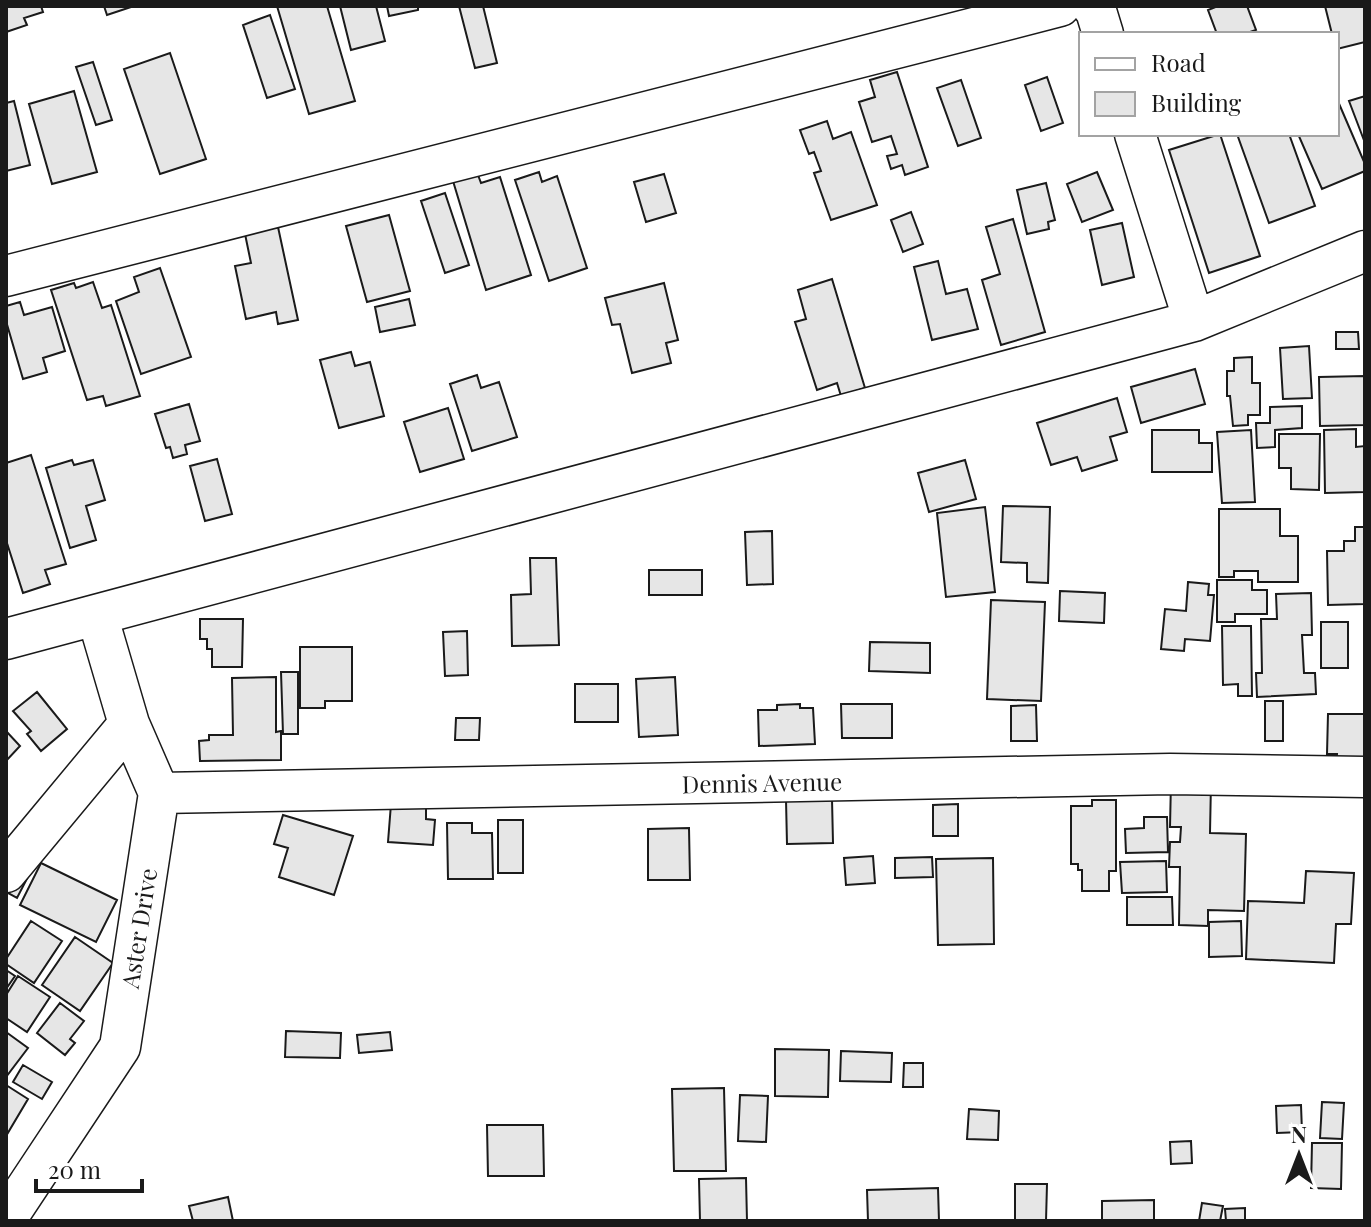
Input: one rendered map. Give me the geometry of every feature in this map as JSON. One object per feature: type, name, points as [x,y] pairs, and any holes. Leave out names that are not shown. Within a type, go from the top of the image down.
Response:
[{"type":"street","points":[[6,276],[1060,6]]},
{"type":"street","points":[[1092,6],[1102,32]]},
{"type":"street","points":[[1136,136],[1194,321]]},
{"type":"street","points":[[6,639],[1194,321],[1365,251]]},
{"type":"street","points":[[97,615],[129,724],[159,793]]},
{"type":"street","points":[[6,872],[129,724]]},
{"type":"street","name":"Dennis Avenue","points":[[159,793],[1154,774],[1365,777]]},
{"type":"street","name":"Aster Drive","points":[[6,1219],[120,1047],[159,793]]},
{"type":"building","points":[[6,6],[41,6],[43,12],[24,18],[27,25],[6,32]]},
{"type":"building","points":[[104,6],[134,6],[107,15]]},
{"type":"building","points":[[277,6],[327,6],[355,101],[309,114]]},
{"type":"building","points":[[340,6],[376,6],[385,41],[351,50]]},
{"type":"building","points":[[387,6],[418,6],[418,10],[389,16]]},
{"type":"building","points":[[459,6],[483,6],[497,63],[475,68]]},
{"type":"building","points":[[1218,6],[1247,6],[1256,30],[1216,32],[1208,10]]},
{"type":"building","points":[[1325,6],[1365,6],[1365,42],[1339,48],[1339,32],[1332,32]]},
{"type":"building","points":[[270,15],[295,89],[267,98],[243,25]]},
{"type":"building","points":[[170,53],[206,159],[160,174],[124,69]]},
{"type":"building","points":[[93,62],[112,120],[96,125],[76,67]]},
{"type":"building","points":[[897,72],[928,167],[905,175],[902,165],[891,169],[887,156],[897,154],[891,136],[872,142],[859,102],[875,97],[870,80]]},
{"type":"building","points":[[1047,77],[1063,123],[1041,131],[1025,85]]},
{"type":"building","points":[[961,80],[981,138],[958,146],[937,88]]},
{"type":"building","points":[[74,91],[97,172],[52,184],[29,104]]},
{"type":"building","points":[[1365,96],[1365,143],[1349,101]]},
{"type":"building","points":[[14,101],[30,165],[6,171],[6,103]]},
{"type":"building","points":[[1339,104],[1365,164],[1365,171],[1322,189],[1299,136],[1339,136]]},
{"type":"building","points":[[827,121],[833,139],[851,132],[877,205],[831,220],[814,173],[821,171],[814,152],[809,154],[800,130]]},
{"type":"building","points":[[1221,136],[1260,256],[1209,273],[1169,150]]},
{"type":"building","points":[[1238,136],[1290,136],[1315,206],[1269,223]]},
{"type":"building","points":[[539,172],[542,182],[557,176],[587,268],[549,281],[515,180]]},
{"type":"building","points":[[1097,172],[1113,210],[1082,222],[1067,184]]},
{"type":"building","points":[[664,174],[676,213],[646,222],[634,182]]},
{"type":"building","points":[[478,175],[481,183],[500,177],[531,275],[486,290],[453,181]]},
{"type":"building","points":[[1046,183],[1055,220],[1048,222],[1049,229],[1027,234],[1017,190]]},
{"type":"building","points":[[445,193],[469,265],[445,273],[421,201]]},
{"type":"building","points":[[911,212],[923,244],[903,252],[891,220]]},
{"type":"building","points":[[389,215],[410,291],[367,302],[346,226]]},
{"type":"building","points":[[1013,219],[1045,332],[1001,345],[982,280],[1000,274],[986,227]]},
{"type":"building","points":[[1122,223],[1134,277],[1102,285],[1090,230]]},
{"type":"building","points":[[278,227],[298,320],[278,324],[276,312],[246,319],[235,266],[251,263],[245,234]]},
{"type":"building","points":[[938,261],[946,294],[967,289],[978,329],[932,340],[914,267]]},
{"type":"building","points":[[160,268],[191,357],[141,374],[116,301],[139,292],[134,277]]},
{"type":"building","points":[[832,279],[865,388],[841,396],[837,383],[817,390],[795,322],[806,319],[798,290]]},
{"type":"building","points":[[93,282],[102,308],[111,305],[140,396],[106,406],[103,396],[87,400],[51,290],[74,283],[76,288]]},
{"type":"building","points":[[664,283],[678,340],[666,343],[671,363],[632,373],[620,324],[612,325],[605,298]]},
{"type":"building","points":[[409,299],[415,325],[380,332],[375,307]]},
{"type":"building","points":[[20,302],[24,315],[52,307],[65,351],[43,358],[47,372],[23,379],[6,321],[6,306]]},
{"type":"building","points":[[1336,332],[1358,332],[1359,349],[1336,349]]},
{"type":"building","points":[[1309,346],[1312,398],[1283,399],[1280,348]]},
{"type":"building","points":[[351,352],[355,366],[370,362],[384,416],[339,428],[320,360]]},
{"type":"building","points":[[1252,357],[1252,383],[1260,383],[1260,415],[1248,415],[1248,425],[1233,426],[1230,396],[1227,396],[1227,371],[1234,371],[1234,358]]},
{"type":"building","points":[[1195,369],[1205,404],[1141,423],[1131,387]]},
{"type":"building","points":[[477,375],[481,388],[499,382],[517,437],[472,451],[450,384]]},
{"type":"building","points":[[1365,376],[1365,425],[1320,426],[1319,377]]},
{"type":"building","points":[[1117,398],[1127,432],[1110,437],[1117,460],[1082,471],[1077,457],[1051,465],[1037,423]]},
{"type":"building","points":[[189,404],[200,441],[185,445],[187,454],[173,458],[170,447],[166,448],[155,414]]},
{"type":"building","points":[[1302,406],[1302,428],[1275,430],[1275,447],[1257,448],[1256,423],[1270,423],[1270,407]]},
{"type":"building","points":[[448,408],[464,459],[420,472],[404,422]]},
{"type":"building","points":[[1356,429],[1356,447],[1365,446],[1365,492],[1325,493],[1324,430]]},
{"type":"building","points":[[1152,430],[1199,430],[1199,443],[1212,443],[1212,472],[1152,472]]},
{"type":"building","points":[[1251,430],[1255,502],[1222,503],[1217,432]]},
{"type":"building","points":[[1279,434],[1320,434],[1319,490],[1291,489],[1291,468],[1279,468]]},
{"type":"building","points":[[31,455],[66,564],[45,570],[50,584],[23,593],[6,540],[6,463]]},
{"type":"building","points":[[217,459],[232,514],[205,521],[190,466]]},
{"type":"building","points":[[72,460],[74,465],[93,460],[105,500],[86,506],[96,540],[70,548],[46,468]]},
{"type":"building","points":[[965,460],[976,499],[929,512],[918,473]]},
{"type":"building","points":[[1003,506],[1050,507],[1048,583],[1027,582],[1027,563],[1001,562]]},
{"type":"building","points":[[985,507],[995,592],[946,597],[937,513]]},
{"type":"building","points":[[1219,509],[1280,509],[1280,536],[1298,536],[1298,582],[1258,582],[1258,571],[1234,571],[1234,577],[1219,577]]},
{"type":"building","points":[[1355,527],[1365,527],[1365,604],[1328,605],[1327,551],[1344,551],[1344,541],[1355,541]]},
{"type":"building","points":[[772,531],[773,584],[747,585],[745,532]]},
{"type":"building","points":[[530,558],[556,558],[559,645],[512,646],[511,595],[531,594]]},
{"type":"building","points":[[649,570],[702,570],[702,595],[649,595]]},
{"type":"building","points":[[1217,580],[1252,580],[1252,590],[1267,590],[1267,614],[1235,614],[1235,622],[1217,622]]},
{"type":"building","points":[[1188,582],[1209,584],[1208,595],[1214,595],[1210,641],[1185,639],[1184,651],[1161,649],[1165,609],[1186,611]]},
{"type":"building","points":[[1060,591],[1105,593],[1104,623],[1059,621]]},
{"type":"building","points":[[1311,593],[1312,635],[1302,635],[1304,673],[1315,673],[1316,694],[1257,697],[1256,673],[1262,673],[1261,619],[1277,619],[1276,594]]},
{"type":"building","points":[[991,600],[1045,602],[1041,701],[987,699]]},
{"type":"building","points":[[200,619],[243,619],[242,667],[212,667],[212,649],[207,649],[207,639],[200,639]]},
{"type":"building","points":[[1321,622],[1348,622],[1348,668],[1321,668]]},
{"type":"building","points":[[1222,626],[1251,626],[1252,696],[1238,696],[1238,684],[1223,685]]},
{"type":"building","points":[[467,631],[468,675],[445,676],[443,632]]},
{"type":"building","points":[[870,642],[930,643],[930,673],[869,671]]},
{"type":"building","points":[[300,647],[352,647],[352,701],[325,701],[325,708],[300,708]]},
{"type":"building","points":[[281,672],[298,672],[298,734],[283,734]]},
{"type":"building","points":[[276,677],[276,732],[281,731],[281,760],[200,761],[199,741],[209,740],[209,735],[233,735],[232,678]]},
{"type":"building","points":[[675,677],[678,735],[639,737],[636,679]]},
{"type":"building","points":[[575,684],[618,684],[618,722],[575,722]]},
{"type":"building","points":[[37,692],[67,729],[41,751],[27,734],[31,731],[13,711]]},
{"type":"building","points":[[1265,701],[1283,701],[1283,741],[1265,741]]},
{"type":"building","points":[[800,704],[800,708],[813,708],[815,744],[759,746],[758,710],[777,710],[777,705]]},
{"type":"building","points":[[841,704],[892,704],[892,738],[842,738]]},
{"type":"building","points":[[1036,705],[1037,741],[1011,741],[1011,706]]},
{"type":"building","points":[[1328,714],[1365,714],[1364,769],[1336,768],[1337,754],[1327,754]]},
{"type":"building","points":[[456,718],[480,718],[479,740],[455,740]]},
{"type":"building","points":[[6,731],[20,746],[6,761]]},
{"type":"building","points":[[1171,781],[1211,782],[1210,833],[1246,834],[1244,911],[1208,910],[1208,926],[1179,925],[1180,867],[1169,867],[1170,842],[1180,842],[1181,827],[1170,827]]},
{"type":"building","points":[[832,799],[833,843],[787,844],[786,800]]},
{"type":"building","points":[[1092,800],[1116,800],[1116,871],[1109,871],[1109,891],[1082,891],[1082,870],[1078,870],[1078,864],[1071,864],[1071,806],[1092,806]]},
{"type":"building","points":[[391,804],[426,806],[426,819],[435,820],[433,845],[388,842]]},
{"type":"building","points":[[958,804],[958,836],[933,836],[933,805]]},
{"type":"building","points":[[283,815],[353,836],[334,895],[279,877],[288,848],[274,844]]},
{"type":"building","points":[[1144,817],[1167,817],[1168,852],[1126,853],[1125,829],[1144,828]]},
{"type":"building","points":[[498,820],[523,820],[523,873],[498,873]]},
{"type":"building","points":[[447,823],[472,823],[472,833],[492,833],[493,879],[448,879]]},
{"type":"building","points":[[689,828],[690,880],[648,880],[648,829]]},
{"type":"building","points":[[873,856],[875,883],[846,885],[844,858]]},
{"type":"building","points":[[932,857],[933,877],[895,878],[895,858]]},
{"type":"building","points":[[993,858],[994,944],[938,945],[936,859]]},
{"type":"building","points":[[1166,861],[1167,892],[1122,893],[1120,862]]},
{"type":"building","points":[[41,863],[117,900],[96,942],[20,905]]},
{"type":"building","points":[[33,867],[17,898],[6,892],[6,886]]},
{"type":"building","points":[[1306,871],[1354,873],[1351,924],[1336,924],[1334,963],[1246,959],[1248,901],[1304,903]]},
{"type":"building","points":[[1127,897],[1172,897],[1173,925],[1127,925]]},
{"type":"building","points":[[31,921],[62,941],[34,983],[6,964],[6,959]]},
{"type":"building","points":[[1241,921],[1242,956],[1209,957],[1209,922]]},
{"type":"building","points":[[75,937],[113,963],[80,1011],[42,985]]},
{"type":"building","points":[[6,970],[15,976],[6,989]]},
{"type":"building","points":[[18,976],[50,997],[27,1032],[6,1018],[6,995]]},
{"type":"building","points":[[60,1003],[84,1021],[70,1039],[75,1043],[65,1055],[37,1033]]},
{"type":"building","points":[[286,1031],[341,1033],[340,1058],[285,1057]]},
{"type":"building","points":[[6,1032],[28,1048],[6,1077]]},
{"type":"building","points":[[390,1032],[392,1050],[359,1053],[357,1035]]},
{"type":"building","points":[[775,1049],[829,1050],[828,1097],[775,1096]]},
{"type":"building","points":[[841,1051],[892,1053],[891,1082],[840,1081]]},
{"type":"building","points":[[904,1063],[923,1063],[923,1087],[903,1087]]},
{"type":"building","points":[[23,1065],[52,1082],[42,1099],[13,1082]]},
{"type":"building","points":[[6,1085],[28,1099],[6,1136]]},
{"type":"building","points":[[724,1088],[726,1171],[674,1171],[672,1089]]},
{"type":"building","points":[[740,1095],[768,1096],[766,1142],[738,1141]]},
{"type":"building","points":[[1322,1102],[1344,1103],[1342,1139],[1320,1138]]},
{"type":"building","points":[[1301,1105],[1302,1132],[1277,1133],[1276,1106]]},
{"type":"building","points":[[969,1109],[999,1111],[998,1140],[967,1139]]},
{"type":"building","points":[[487,1125],[543,1125],[544,1176],[488,1176]]},
{"type":"building","points":[[1191,1141],[1192,1163],[1171,1164],[1170,1142]]},
{"type":"building","points":[[1312,1143],[1342,1143],[1341,1189],[1311,1188]]},
{"type":"building","points":[[746,1178],[747,1221],[700,1221],[699,1179]]},
{"type":"building","points":[[1015,1184],[1047,1184],[1046,1221],[1015,1220]]},
{"type":"building","points":[[938,1188],[939,1221],[868,1221],[867,1190]]},
{"type":"building","points":[[228,1197],[233,1221],[193,1221],[189,1206]]},
{"type":"building","points":[[1154,1200],[1154,1221],[1102,1221],[1102,1201]]},
{"type":"building","points":[[1202,1203],[1223,1206],[1220,1221],[1199,1221]]},
{"type":"building","points":[[1245,1208],[1245,1221],[1226,1221],[1225,1209]]}]
